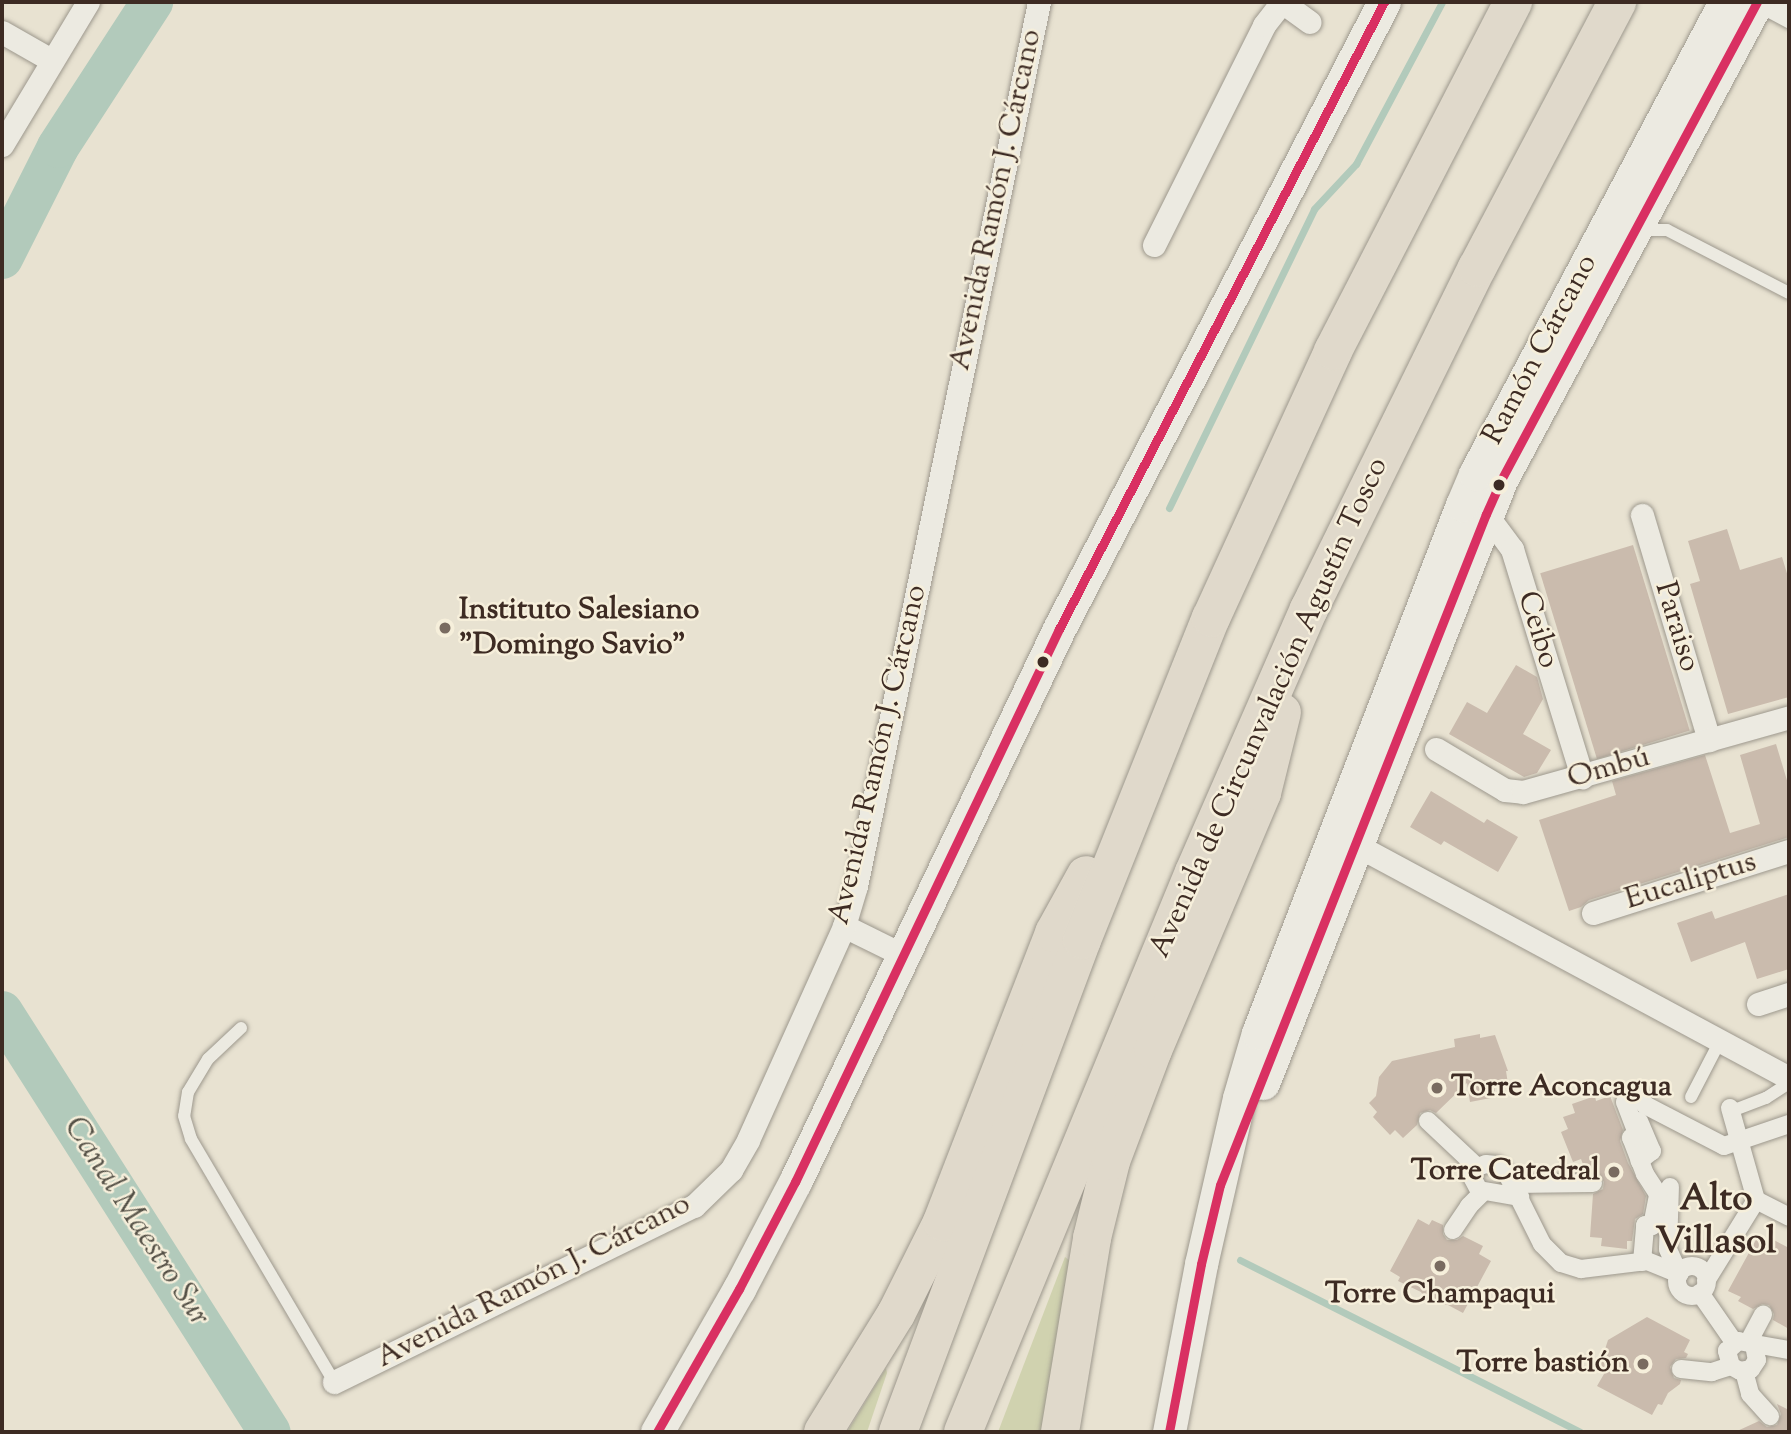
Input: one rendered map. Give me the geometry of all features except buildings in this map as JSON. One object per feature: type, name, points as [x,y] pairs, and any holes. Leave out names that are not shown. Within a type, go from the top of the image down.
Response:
[{"type":"highway","points":[[898,1432],[1159,741],[1216,606],[1334,351],[1513,2]]},
{"type":"highway","name":"Avenida de Circunvalación Agustín Tosco","points":[[963,1432],[1210,834],[1308,608],[1477,268],[1617,2]]},
{"type":"highway","points":[[1060,1432],[1092,1238],[1111,1161],[1153,1049],[1262,793],[1308,608]]},
{"type":"highway","points":[[823,1432],[921,1266],[942,1222],[1054,933],[1159,741]]},
{"type":"main road","points":[[656,1432],[739,1289],[789,1194],[1059,629],[1384,2]]},
{"type":"main road","name":"Ramón Cárcano","points":[[1637,215],[1725,2]]},
{"type":"main road","name":"Ramón Cárcano","points":[[1169,1432],[1201,1264],[1239,1098],[1258,1033],[1346,840],[1474,510],[1481,462],[1637,215],[1757,2]]},
{"type":"street","points":[[2,145],[88,2]]},
{"type":"street","name":"Avenida Ramón J. Cárcano","points":[[334,1382],[694,1206],[731,1170],[748,1140],[844,926],[856,886],[1039,2]]},
{"type":"street","points":[[1154,245],[1264,25],[1282,2],[1310,22]]},
{"type":"street","points":[[1763,2],[1789,16]]},
{"type":"street","points":[[2,32],[51,60]]},
{"type":"street","name":"Ceibo","points":[[1474,510],[1512,549],[1582,777]]},
{"type":"street","name":"Paraiso","points":[[1642,514],[1709,740]]},
{"type":"street","name":"Ombú","points":[[1436,749],[1505,790],[1523,792],[1789,717]]},
{"type":"street","points":[[1346,840],[1789,1078]]},
{"type":"street","name":"Eucaliptus","points":[[1592,913],[1789,851]]},
{"type":"street","points":[[844,926],[903,955]]},
{"type":"street","points":[[1758,1004],[1789,994]]},
{"type":"street","points":[[1642,1262],[1645,1225],[1652,1226],[1658,1194],[1639,1161],[1652,1151],[1637,1116],[1644,1105],[1724,1146],[1789,1124]]},
{"type":"street","points":[[1670,1187],[1668,1249],[1679,1273],[1676,1282],[1682,1293],[1692,1296],[1703,1287],[1756,1200],[1733,1108]]},
{"type":"street","points":[[1428,1121],[1477,1167],[1497,1165],[1516,1191],[1542,1244],[1561,1264],[1581,1269],[1642,1262],[1679,1273]]},
{"type":"street","points":[[1477,1167],[1472,1181],[1483,1192]]},
{"type":"street","points":[[1453,1230],[1469,1206],[1483,1192],[1593,1183]]},
{"type":"street","points":[[1756,1200],[1789,1217]]},
{"type":"street","points":[[1681,1369],[1713,1372],[1751,1369],[1757,1360],[1703,1287]]},
{"type":"street","points":[[1763,1315],[1746,1343],[1726,1356],[1737,1369],[1750,1394],[1770,1416]]},
{"type":"street","points":[[1746,1343],[1789,1350]]},
{"type":"lane","points":[[1637,215],[1789,293]]},
{"type":"lane","points":[[242,1028],[208,1059],[188,1092],[184,1115],[191,1139],[334,1382]]},
{"type":"lane","points":[[1692,1097],[1720,1041]]},
{"type":"lane","points":[[1733,1108],[1766,1098],[1789,1083]]},
{"type":"green space","points":[[1065,1257],[1069,1260],[1042,1432],[998,1432]]},
{"type":"green space","points":[[886,1368],[887,1373],[867,1432],[847,1432]]},
{"type":"waterway","name":"Canal Maestro Sur","points":[[2,258],[58,147],[152,2]]},
{"type":"waterway","points":[[1169,508],[1314,209],[1356,164],[1442,2]]},
{"type":"waterway","name":"Canal Maestro Sur","points":[[2,1012],[270,1432]]},
{"type":"waterway","points":[[1240,1260],[1580,1432]]},
{"type":"transit line","points":[[657,1432],[739,1289],[795,1182],[1059,629],[1384,2]]},
{"type":"transit line","points":[[1169,1432],[1201,1264],[1220,1185],[1486,514],[1501,480],[1757,2]]},
{"type":"place","name":"Instituto Salesiano \"Domingo Savio\"","points":[[445,628]]},
{"type":"place","name":"Torre Aconcagua","points":[[1437,1088]]},
{"type":"place","name":"Torre Catedral","points":[[1614,1172]]},
{"type":"place","name":"Torre Champaqui","points":[[1440,1266]]},
{"type":"place","name":"Torre bastión","points":[[1643,1364]]},
{"type":"district","name":"Alto Villasol","points":[[1716,1222]]}]
